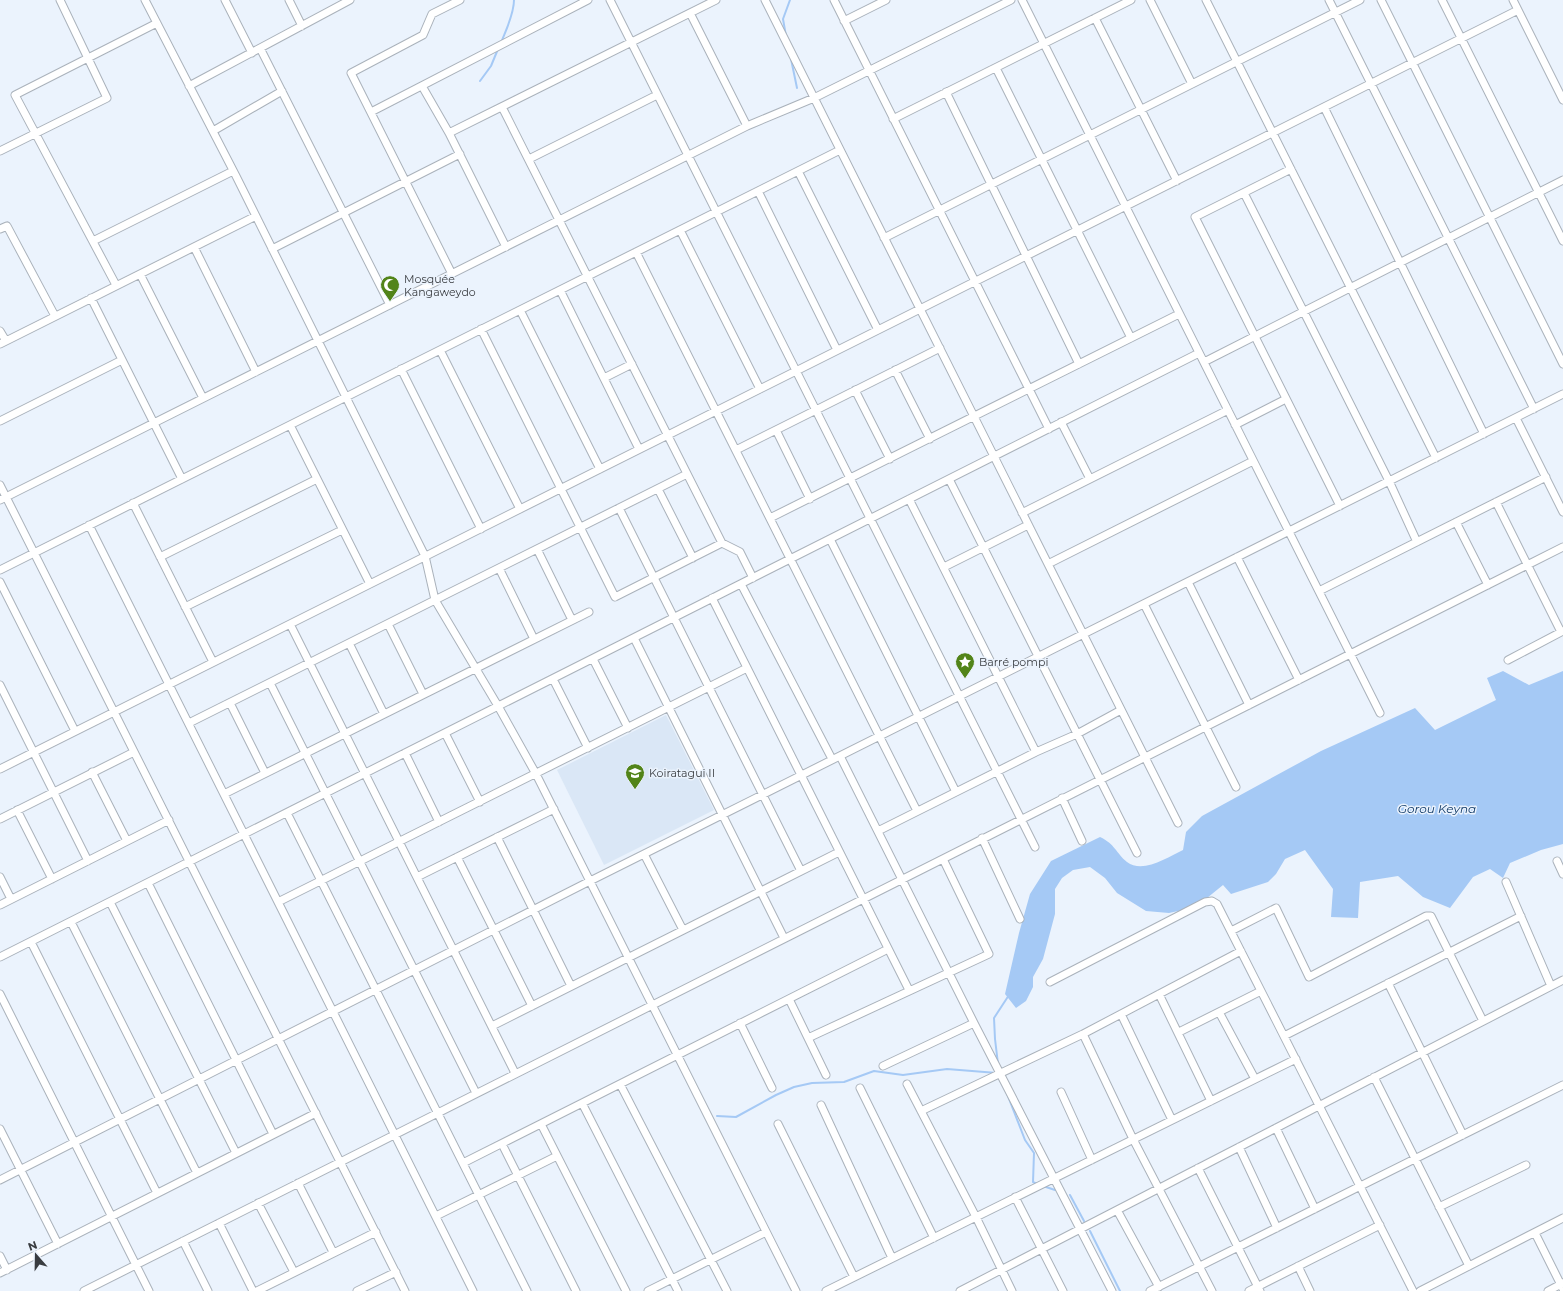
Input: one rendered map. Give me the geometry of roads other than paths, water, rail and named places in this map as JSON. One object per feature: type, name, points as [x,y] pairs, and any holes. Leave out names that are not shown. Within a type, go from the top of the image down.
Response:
[{"type":"street","points":[[0,151],[106,98],[60,0]]},
{"type":"street","points":[[145,0],[256,216],[425,556],[435,600],[498,706],[536,774],[796,1291]]},
{"type":"street","points":[[225,0],[252,53]]},
{"type":"street","points":[[289,0],[302,26]]},
{"type":"street","points":[[189,86],[350,0]]},
{"type":"street","points":[[452,274],[351,73],[422,35],[432,14],[460,0]]},
{"type":"street","points":[[371,112],[588,0]]},
{"type":"street","points":[[610,0],[1035,847]]},
{"type":"street","points":[[449,133],[716,0]]},
{"type":"street","points":[[765,0],[1178,823]]},
{"type":"street","points":[[834,0],[1049,429]]},
{"type":"street","points":[[844,21],[886,0]]},
{"type":"street","points":[[3,498],[747,126],[814,98],[1011,0]]},
{"type":"street","points":[[1022,0],[1380,713]]},
{"type":"street","points":[[893,119],[1131,0]]},
{"type":"street","points":[[1150,0],[1192,84]]},
{"type":"street","points":[[1206,0],[1436,458]]},
{"type":"street","points":[[1329,0],[1534,408]]},
{"type":"street","points":[[884,238],[1360,0]]},
{"type":"street","points":[[1381,0],[1563,364]]},
{"type":"street","points":[[1442,0],[1563,241]]},
{"type":"street","points":[[1513,0],[1563,100]]},
{"type":"street","points":[[0,769],[1518,10]]},
{"type":"street","points":[[690,13],[747,126]]},
{"type":"street","points":[[1095,18],[1177,181]]},
{"type":"street","points":[[116,286],[15,95],[157,23]]},
{"type":"street","points":[[260,48],[390,305]]},
{"type":"street","points":[[996,68],[1131,338]]},
{"type":"street","points":[[422,86],[460,154],[506,247]]},
{"type":"street","points":[[213,131],[282,91]]},
{"type":"street","points":[[946,92],[1079,364]]},
{"type":"street","points":[[529,159],[658,95]]},
{"type":"street","points":[[502,107],[722,544],[740,552],[753,578]]},
{"type":"street","points":[[1324,107],[1484,434]]},
{"type":"street","points":[[0,570],[840,150]]},
{"type":"street","points":[[272,248],[460,154]]},
{"type":"street","points":[[1291,169],[1195,217],[1340,506]]},
{"type":"street","points":[[93,241],[233,171]]},
{"type":"street","points":[[798,171],[878,330]]},
{"type":"street","points":[[1204,362],[1563,180]]},
{"type":"street","points":[[758,191],[838,350]]},
{"type":"street","points":[[1244,193],[1389,481],[1417,542]]},
{"type":"street","points":[[0,331],[3,342],[256,216]]},
{"type":"street","points":[[0,230],[7,226],[56,316]]},
{"type":"street","points":[[680,230],[760,389]]},
{"type":"street","points":[[194,247],[256,372]]},
{"type":"street","points":[[636,252],[918,812]]},
{"type":"street","points":[[140,274],[203,398]]},
{"type":"street","points":[[560,290],[639,449]]},
{"type":"street","points":[[91,298],[182,479]]},
{"type":"street","points":[[520,310],[600,469]]},
{"type":"street","points":[[770,518],[1180,314]]},
{"type":"street","points":[[481,329],[616,597],[722,544]]},
{"type":"street","points":[[736,450],[940,348]]},
{"type":"street","points":[[440,350],[520,509]]},
{"type":"street","points":[[0,957],[1199,353]]},
{"type":"street","points":[[0,421],[122,360]]},
{"type":"street","points":[[604,378],[632,364]]},
{"type":"street","points":[[400,369],[480,529]]},
{"type":"street","points":[[895,370],[930,439]]},
{"type":"street","points":[[856,390],[890,458]]},
{"type":"street","points":[[0,1180],[533,909],[1563,394]]},
{"type":"street","points":[[1235,425],[1286,399]]},
{"type":"street","points":[[1022,513],[1228,410]]},
{"type":"street","points":[[1516,418],[1563,512]]},
{"type":"street","points":[[1061,422],[1090,479]]},
{"type":"street","points":[[290,424],[370,584]]},
{"type":"street","points":[[776,430],[810,498]]},
{"type":"street","points":[[1048,564],[1253,461]]},
{"type":"street","points":[[189,723],[687,474]]},
{"type":"street","points":[[1319,591],[1546,477]]},
{"type":"street","points":[[160,557],[317,478]]},
{"type":"street","points":[[950,479],[1137,853]]},
{"type":"street","points":[[0,485],[3,498],[34,553],[405,1291]]},
{"type":"street","points":[[658,489],[693,558]]},
{"type":"street","points":[[909,499],[1036,752]]},
{"type":"street","points":[[1496,502],[1562,632],[1508,660]]},
{"type":"street","points":[[133,503],[213,662]]},
{"type":"street","points":[[619,508],[801,871]]},
{"type":"street","points":[[1456,522],[1488,585]]},
{"type":"street","points":[[89,525],[473,1291]]},
{"type":"street","points":[[944,567],[1028,525]]},
{"type":"street","points":[[185,607],[342,530]]},
{"type":"street","points":[[830,539],[956,792]]},
{"type":"street","points":[[84,1291],[94,1289],[182,1241],[1563,547]]},
{"type":"street","points":[[537,549],[572,620]]},
{"type":"street","points":[[1237,557],[1299,680]]},
{"type":"street","points":[[498,568],[534,639]]},
{"type":"street","points":[[0,582],[75,731]]},
{"type":"street","points":[[1188,582],[1249,704]]},
{"type":"street","points":[[741,584],[832,759]]},
{"type":"street","points":[[712,598],[908,990]]},
{"type":"street","points":[[1144,604],[1236,787]]},
{"type":"street","points":[[224,794],[589,612]]},
{"type":"street","points":[[290,624],[515,1073]]},
{"type":"street","points":[[388,624],[424,694]]},
{"type":"street","points":[[634,638],[784,938]]},
{"type":"street","points":[[349,643],[384,714]]},
{"type":"street","points":[[593,658],[628,728]]},
{"type":"street","points":[[278,902],[747,668]]},
{"type":"street","points":[[553,679],[588,748]]},
{"type":"street","points":[[270,683],[476,1093]]},
{"type":"street","points":[[0,685],[88,861]]},
{"type":"street","points":[[230,703],[265,773]]},
{"type":"street","points":[[878,831],[1036,752],[1077,734],[1121,710]]},
{"type":"street","points":[[445,733],[480,802]]},
{"type":"street","points":[[0,819],[134,752]]},
{"type":"street","points":[[405,753],[439,822]]},
{"type":"street","points":[[840,756],[950,971],[974,1023],[1112,1291]]},
{"type":"street","points":[[92,772],[127,841]]},
{"type":"street","points":[[1062,798],[1082,841]]},
{"type":"street","points":[[417,877],[554,809]]},
{"type":"street","points":[[17,810],[52,879]]},
{"type":"street","points":[[287,813],[527,1291]]},
{"type":"street","points":[[0,905],[169,820]]},
{"type":"street","points":[[497,837],[572,986]]},
{"type":"street","points":[[982,838],[1020,918]]},
{"type":"street","points":[[492,1026],[839,852]]},
{"type":"street","points":[[644,854],[683,930]]},
{"type":"street","points":[[457,857],[532,1006]]},
{"type":"street","points":[[808,1038],[908,990],[989,954],[943,859]]},
{"type":"street","points":[[1557,861],[1563,874]]},
{"type":"street","points":[[0,878],[11,899]]},
{"type":"street","points":[[1506,882],[1552,986]]},
{"type":"street","points":[[148,883],[274,1134]]},
{"type":"street","points":[[1050,982],[1206,902],[1212,901],[1217,904],[1413,1291]]},
{"type":"street","points":[[110,902],[236,1153]]},
{"type":"street","points":[[1231,931],[1276,908],[1309,977],[1428,915],[1432,918],[1483,1021]]},
{"type":"street","points":[[1284,1036],[1521,916]]},
{"type":"street","points":[[71,922],[197,1173]]},
{"type":"street","points":[[31,942],[158,1193]]},
{"type":"street","points":[[463,1163],[888,949]]},
{"type":"street","points":[[921,1111],[1083,1034],[1241,951]]},
{"type":"street","points":[[960,1291],[1563,980]]},
{"type":"street","points":[[1388,983],[1463,1135]]},
{"type":"street","points":[[1179,1032],[1261,991]]},
{"type":"street","points":[[0,994],[149,1291]]},
{"type":"street","points":[[1159,994],[1179,1032],[1211,1101]]},
{"type":"street","points":[[789,999],[826,1075]]},
{"type":"street","points":[[1219,1012],[1255,1079]]},
{"type":"street","points":[[1121,1014],[1172,1120]]},
{"type":"street","points":[[740,1023],[772,1088]]},
{"type":"street","points":[[883,1066],[974,1023]]},
{"type":"street","points":[[1083,1034],[1133,1139],[1212,1291]]},
{"type":"street","points":[[826,1291],[1296,1059]]},
{"type":"street","points":[[1374,1077],[1469,1266]]},
{"type":"street","points":[[620,1084],[727,1291]]},
{"type":"street","points":[[907,1084],[976,1217],[1012,1291]]},
{"type":"street","points":[[1150,1291],[1563,1085]]},
{"type":"street","points":[[860,1088],[934,1238]]},
{"type":"street","points":[[1061,1092],[1092,1160]]},
{"type":"street","points":[[582,1103],[678,1291]]},
{"type":"street","points":[[822,1105],[892,1258]]},
{"type":"street","points":[[0,1256],[3,1271],[316,1113]]},
{"type":"street","points":[[541,1124],[626,1291]]},
{"type":"street","points":[[778,1124],[854,1277]]},
{"type":"street","points":[[1276,1128],[1315,1209]]},
{"type":"street","points":[[0,1129],[58,1244]]},
{"type":"street","points":[[502,1144],[519,1175],[576,1291]]},
{"type":"street","points":[[1239,1147],[1277,1228]]},
{"type":"street","points":[[436,1216],[558,1156]]},
{"type":"street","points":[[1439,1207],[1526,1165]]},
{"type":"street","points":[[1198,1168],[1259,1289]]},
{"type":"street","points":[[298,1183],[333,1252]]},
{"type":"street","points":[[1016,1197],[1063,1291]]},
{"type":"street","points":[[258,1203],[294,1272]]},
{"type":"street","points":[[1117,1210],[1159,1287]]},
{"type":"street","points":[[1420,1291],[1563,1218]]},
{"type":"street","points":[[219,1223],[253,1291]]},
{"type":"street","points":[[1249,1291],[1259,1289],[1298,1266],[1380,1225]]},
{"type":"street","points":[[257,1291],[376,1232]]},
{"type":"street","points":[[648,1291],[766,1232]]},
{"type":"street","points":[[1534,1233],[1562,1286],[1548,1291]]},
{"type":"street","points":[[182,1241],[208,1291]]},
{"type":"street","points":[[1298,1266],[1310,1291]]},
{"type":"street","points":[[357,1291],[396,1272]]},
{"type":"water","name":"Gorou Keyna","points":[[1503,671],[1529,685],[1563,671],[1563,844],[1541,850],[1510,863],[1503,878],[1490,869],[1473,877],[1450,908],[1423,897],[1398,876],[1360,882],[1358,918],[1331,917],[1333,889],[1305,850],[1285,859],[1276,874],[1268,882],[1231,894],[1223,885],[1196,907],[1169,913],[1146,911],[1117,893],[1105,878],[1090,867],[1073,870],[1062,878],[1055,889],[1055,914],[1043,959],[1033,977],[1033,987],[1026,1001],[1016,1008],[1005,994],[1019,933],[1030,894],[1051,861],[1100,837],[1109,843],[1123,859],[1133,865],[1148,865],[1163,860],[1183,850],[1186,832],[1202,816],[1321,751],[1415,708],[1435,730],[1496,700],[1487,678]]},
{"type":"waterway","points":[[501,43],[511,16],[514,0]]},
{"type":"waterway","points":[[786,36],[783,19],[790,0]]},
{"type":"waterway","points":[[480,81],[491,66],[498,49]]},
{"type":"waterway","points":[[791,59],[797,88]]},
{"type":"waterway","points":[[998,1064],[994,1018],[1009,995]]},
{"type":"waterway","points":[[717,1116],[736,1117],[794,1087],[812,1083],[844,1082],[874,1071],[903,1075],[947,1069],[997,1073]]},
{"type":"waterway","points":[[1006,1091],[1025,1140],[1034,1153],[1033,1182],[1037,1184]]},
{"type":"waterway","points":[[1043,1186],[1055,1190]]},
{"type":"waterway","points":[[1070,1195],[1084,1221]]},
{"type":"waterway","points":[[1090,1231],[1120,1291]]},
{"type":"place","name":"Mosquée Kangaweydo","points":[[390,302]]},
{"type":"place","name":"Barré pompi","points":[[965,679]]},
{"type":"place","name":"Koiratagui II","points":[[635,790]]}]
